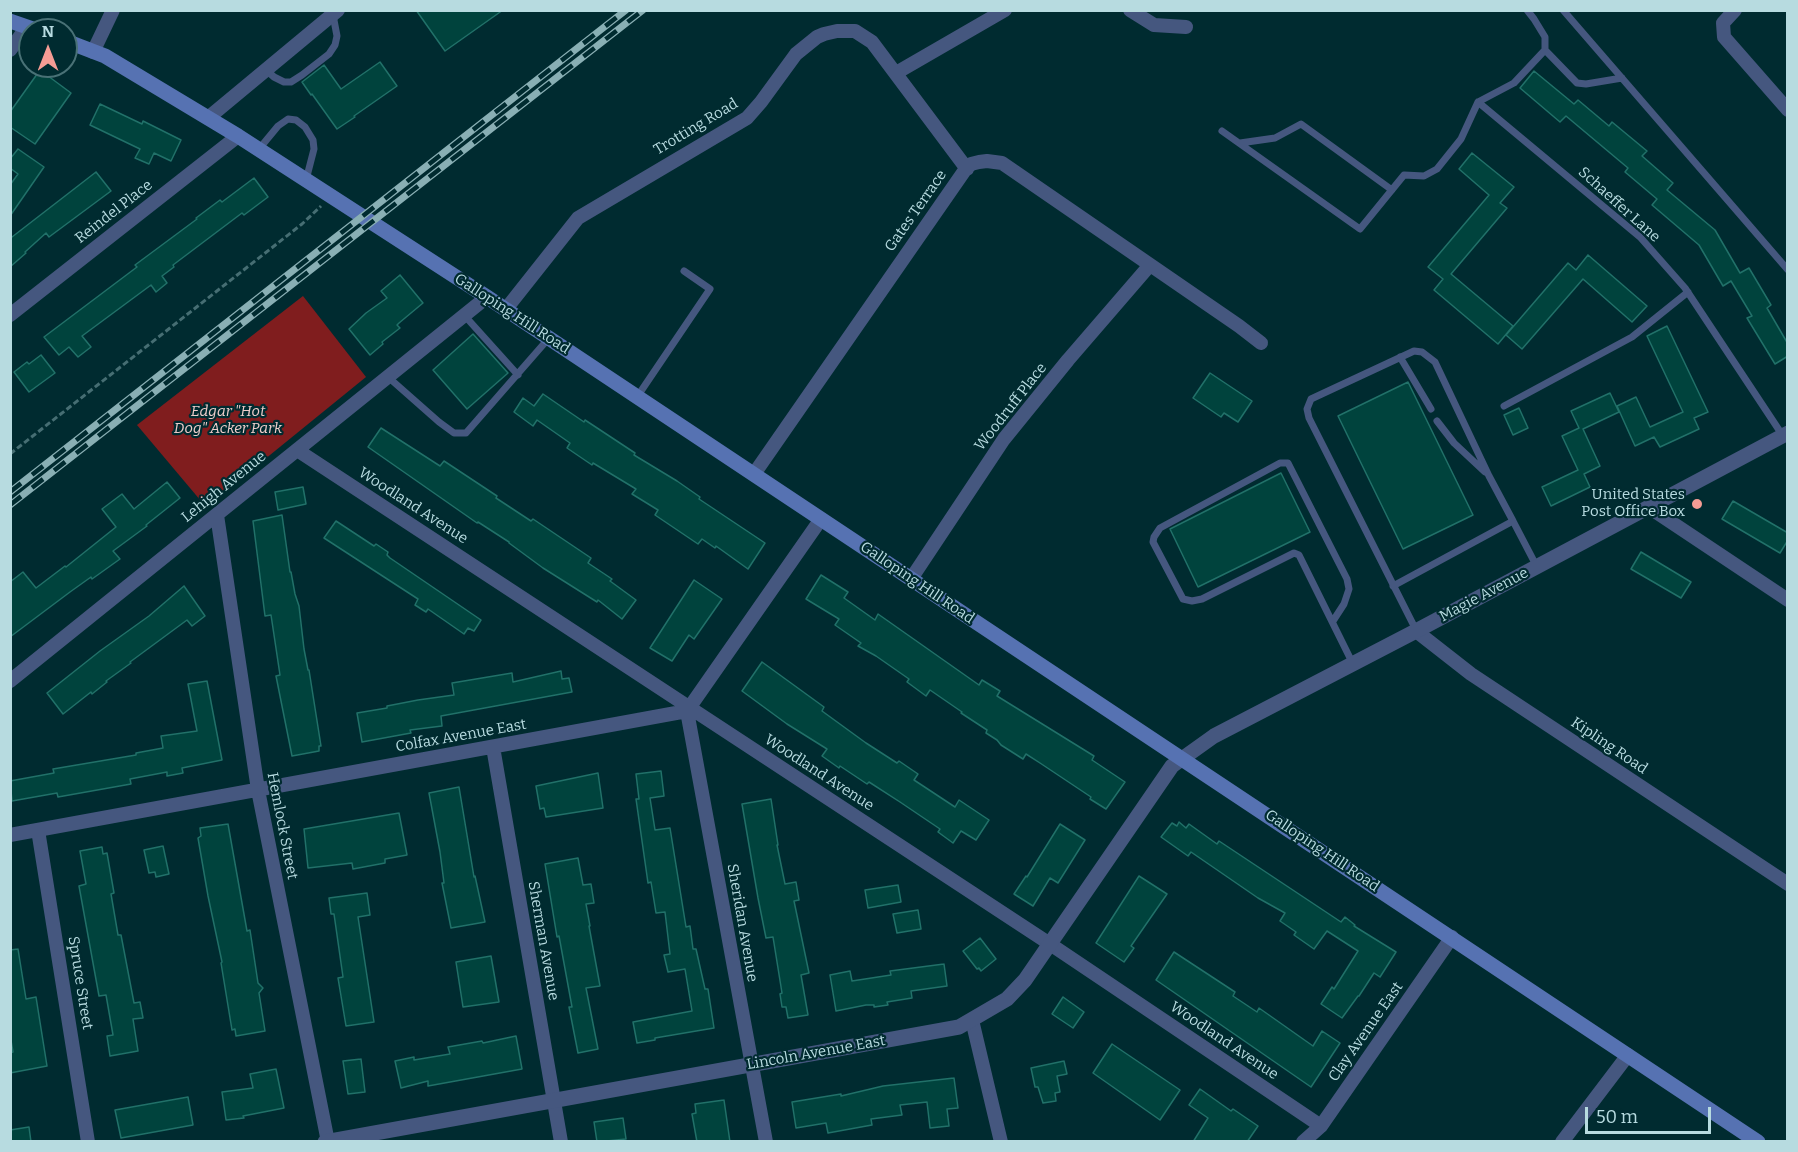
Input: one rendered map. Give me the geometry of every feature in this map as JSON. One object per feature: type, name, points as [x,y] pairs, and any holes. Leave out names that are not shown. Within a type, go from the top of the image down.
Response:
[{"type":"main road","name":"Galloping Hill Road","points":[[78,46],[105,56],[238,136],[506,309],[1758,1142]]},
{"type":"street","points":[[93,52],[113,10]]},
{"type":"street","points":[[896,74],[1005,10]]},
{"type":"street","points":[[1130,10],[1154,25],[1186,27]]},
{"type":"street","points":[[1735,10],[1723,23],[1724,37],[1788,110]]},
{"type":"street","points":[[208,118],[335,13]]},
{"type":"street","name":"Trotting Road","points":[[506,309],[578,218],[747,118],[796,54],[824,34],[855,31],[872,42],[967,168]]},
{"type":"street","name":"Reindel Place","points":[[10,315],[238,136]]},
{"type":"street","name":"Gates Terrace","points":[[754,474],[971,164],[987,161],[1002,163],[1261,343]]},
{"type":"street","name":"Woodruff Place","points":[[911,579],[1004,439],[1150,265]]},
{"type":"street","name":"Lehigh Avenue","points":[[10,681],[487,297]]},
{"type":"street","name":"Magie Avenue","points":[[1183,759],[1214,736],[1650,508],[1785,434]]},
{"type":"street","name":"Woodland Avenue","points":[[297,450],[688,709],[1050,944],[1321,1126]]},
{"type":"street","points":[[1650,508],[1788,600]]},
{"type":"street","name":"Hemlock Street","points":[[217,515],[258,790],[327,1141]]},
{"type":"street","points":[[688,709],[821,519]]},
{"type":"street","name":"Kipling Road","points":[[1416,631],[1471,674],[1788,884]]},
{"type":"street","name":"Colfax Avenue East","points":[[10,835],[688,709]]},
{"type":"street","name":"Sheridan Avenue","points":[[688,709],[766,1142]]},
{"type":"street","name":"Sherman Avenue","points":[[493,747],[561,1142]]},
{"type":"street","name":"Lincoln Avenue East","points":[[327,1141],[958,1027],[1007,999],[1025,980],[1172,766],[1183,759]]},
{"type":"street","name":"Spruce Street","points":[[38,830],[88,1142]]},
{"type":"street","name":"Clay Avenue East","points":[[1303,1142],[1321,1126],[1452,938]]},
{"type":"street","points":[[972,1020],[1001,1142]]},
{"type":"street","points":[[1562,1142],[1628,1055]]},
{"type":"lane","points":[[1222,131],[1360,229],[1404,175],[1424,176],[1437,169],[1461,139],[1478,102],[1514,83],[1545,50],[1545,37],[1527,10]]},
{"type":"lane","points":[[1563,10],[1788,270]]},
{"type":"lane","points":[[266,70],[284,82],[291,82],[329,54],[335,45],[337,36],[335,13]]},
{"type":"lane","points":[[1545,50],[1577,83],[1586,84],[1622,78]]},
{"type":"lane","name":"Schaeffer Lane","points":[[1478,102],[1640,237],[1688,292],[1785,434]]},
{"type":"lane","points":[[259,149],[278,126],[288,119],[296,120],[305,127],[313,140],[314,148],[306,180]]},
{"type":"lane","points":[[1240,144],[1275,138],[1301,124],[1392,190]]},
{"type":"lane","points":[[637,396],[710,289],[684,271]]},
{"type":"lane","points":[[1504,406],[1632,337],[1688,292]]},
{"type":"lane","points":[[464,315],[518,375]]},
{"type":"lane","points":[[388,377],[454,433],[466,433],[549,338]]},
{"type":"lane","points":[[1416,631],[1309,418],[1307,409],[1311,399],[1414,351],[1422,352],[1435,362],[1489,476],[1537,567]]},
{"type":"lane","points":[[1400,357],[1431,409]]},
{"type":"lane","points":[[1437,421],[1454,443],[1489,476]]},
{"type":"lane","points":[[1333,621],[1344,604],[1349,589],[1347,579],[1288,464],[1280,463],[1160,528],[1154,537],[1153,542],[1183,599],[1192,601],[1202,599],[1294,553],[1299,555],[1353,664]]},
{"type":"lane","points":[[1393,586],[1512,521]]},
{"type":"path","points":[[10,454],[302,224],[332,197]]},
{"type":"green space","name":"Edgar \"Hot Dog\" Acker Park","points":[[303,296],[366,377],[206,507],[137,425]]},
{"type":"building","points":[[416,10],[503,10],[445,51]]},
{"type":"building","points":[[380,62],[397,86],[337,129],[302,82],[324,65],[341,89]]},
{"type":"building","points":[[1534,71],[1574,104],[1578,100],[1609,126],[1612,122],[1647,151],[1642,156],[1673,183],[1667,190],[1715,230],[1740,273],[1749,268],[1771,305],[1767,308],[1788,344],[1788,356],[1775,364],[1747,318],[1752,316],[1731,281],[1723,286],[1699,245],[1652,205],[1657,199],[1625,172],[1628,168],[1566,116],[1560,122],[1520,88]]},
{"type":"building","points":[[34,78],[51,78],[71,93],[35,144],[10,127],[10,112]]},
{"type":"building","points":[[100,104],[142,124],[143,121],[181,140],[171,161],[154,153],[149,164],[135,158],[140,149],[90,125]]},
{"type":"building","points":[[18,149],[44,167],[10,216],[10,185],[18,174],[10,168],[10,159]]},
{"type":"building","points":[[1472,153],[1514,187],[1500,203],[1507,208],[1451,274],[1513,326],[1498,344],[1434,290],[1443,279],[1428,267],[1489,195],[1459,169]]},
{"type":"building","points":[[96,172],[111,191],[49,237],[46,233],[10,267],[10,236],[12,237]]},
{"type":"building","points":[[254,178],[268,197],[244,215],[242,213],[173,265],[174,267],[162,276],[167,283],[156,292],[151,285],[82,336],[91,347],[78,357],[69,347],[59,355],[44,337],[137,267],[135,265],[196,218]]},
{"type":"building","points":[[1588,255],[1647,306],[1632,322],[1583,279],[1522,349],[1506,335],[1568,263],[1576,270]]},
{"type":"building","points":[[400,275],[423,303],[399,323],[397,325],[400,328],[370,355],[349,329],[387,298],[381,291]]},
{"type":"building","points":[[1667,326],[1708,412],[1694,418],[1699,429],[1660,447],[1654,437],[1635,446],[1617,406],[1636,397],[1650,427],[1683,412],[1647,336]]},
{"type":"building","points":[[473,334],[508,373],[467,409],[433,370]]},
{"type":"building","points":[[41,355],[55,373],[29,392],[14,372]]},
{"type":"building","points":[[1210,373],[1252,401],[1238,422],[1224,413],[1221,417],[1193,398]]},
{"type":"building","points":[[1408,382],[1473,515],[1403,549],[1338,416]]},
{"type":"building","points":[[1610,393],[1619,412],[1583,429],[1600,466],[1584,474],[1590,487],[1551,506],[1542,487],[1578,470],[1562,436],[1579,428],[1571,411]]},
{"type":"building","points":[[543,394],[677,481],[700,497],[699,499],[765,543],[748,569],[702,539],[698,544],[655,515],[658,510],[632,494],[636,489],[593,463],[592,465],[567,448],[570,443],[537,420],[533,426],[514,412],[523,398],[534,406]]},
{"type":"building","points":[[1519,408],[1528,428],[1513,435],[1504,415]]},
{"type":"building","points":[[381,428],[440,466],[444,461],[497,496],[496,498],[531,521],[533,519],[591,558],[588,563],[612,579],[610,581],[636,600],[622,619],[598,600],[597,602],[543,568],[509,542],[477,523],[368,447]]},
{"type":"building","points":[[1281,473],[1310,532],[1198,587],[1170,529]]},
{"type":"building","points":[[167,482],[180,498],[113,551],[120,559],[92,579],[91,577],[10,637],[10,582],[23,572],[36,588],[116,527],[102,509],[122,494],[134,509]]},
{"type":"building","points":[[303,487],[306,504],[278,510],[275,492]]},
{"type":"building","points":[[1733,501],[1788,533],[1788,540],[1780,553],[1722,519]]},
{"type":"building","points":[[282,515],[321,746],[319,746],[319,751],[292,756],[276,676],[280,675],[271,615],[265,616],[253,521]]},
{"type":"building","points":[[336,521],[374,546],[376,544],[388,552],[387,555],[390,558],[481,620],[474,631],[468,628],[464,634],[428,609],[426,612],[415,605],[418,599],[324,538]]},
{"type":"building","points":[[1641,552],[1691,582],[1681,598],[1631,569]]},
{"type":"building","points":[[821,575],[848,592],[844,598],[875,620],[878,614],[979,685],[982,680],[1000,691],[997,696],[1094,756],[1092,760],[1125,782],[1106,809],[1026,754],[1023,759],[1001,745],[986,733],[987,730],[930,690],[926,696],[907,682],[909,679],[858,646],[861,643],[835,625],[839,619],[806,599]]},
{"type":"building","points":[[694,580],[722,599],[694,639],[689,635],[672,661],[650,648]]},
{"type":"building","points":[[184,586],[205,616],[192,626],[187,620],[63,714],[47,693],[149,616]]},
{"type":"building","points":[[762,662],[824,707],[822,711],[866,743],[918,774],[914,780],[955,807],[959,800],[989,820],[976,840],[961,831],[953,843],[938,832],[940,829],[900,802],[822,756],[827,749],[787,724],[742,691]]},
{"type":"building","points":[[561,671],[562,679],[569,678],[572,692],[441,716],[442,726],[410,730],[411,733],[362,742],[357,713],[454,695],[452,683],[512,673],[513,682]]},
{"type":"building","points":[[207,681],[222,760],[182,768],[183,773],[167,776],[167,772],[130,779],[131,784],[58,797],[57,793],[12,801],[10,781],[54,773],[53,769],[136,755],[136,753],[163,748],[161,736],[197,731],[188,684]]},
{"type":"building","points":[[661,771],[664,796],[650,798],[655,830],[670,828],[686,927],[690,926],[693,949],[696,949],[705,989],[708,989],[714,1028],[637,1043],[633,1022],[692,1011],[685,969],[668,972],[664,955],[670,954],[665,912],[656,913],[651,882],[648,883],[636,799],[639,799],[636,774]]},
{"type":"building","points":[[598,773],[603,808],[546,817],[544,808],[540,809],[536,786]]},
{"type":"building","points":[[459,787],[474,877],[485,922],[451,928],[429,793]]},
{"type":"building","points":[[771,799],[785,884],[796,882],[799,900],[794,901],[809,973],[801,975],[808,1015],[788,1018],[786,1007],[782,1007],[773,937],[766,938],[742,804]]},
{"type":"building","points":[[399,813],[407,855],[385,859],[385,863],[353,869],[352,863],[308,868],[304,829]]},
{"type":"building","points":[[1179,822],[1186,828],[1189,824],[1217,844],[1219,841],[1341,922],[1345,917],[1354,926],[1396,952],[1380,977],[1374,973],[1342,1018],[1321,1004],[1332,987],[1334,989],[1358,951],[1327,931],[1314,949],[1294,935],[1296,932],[1280,921],[1285,913],[1258,898],[1191,852],[1188,856],[1161,837],[1172,823],[1177,826]]},
{"type":"building","points":[[228,824],[247,931],[250,930],[258,983],[263,988],[259,993],[265,1031],[236,1036],[235,1029],[232,1030],[222,962],[198,838],[201,836],[200,828]]},
{"type":"building","points":[[1060,824],[1085,840],[1058,883],[1050,878],[1033,906],[1014,894]]},
{"type":"building","points":[[163,846],[169,874],[156,877],[155,872],[149,873],[144,850]]},
{"type":"building","points":[[102,847],[103,854],[107,853],[118,935],[121,935],[134,1003],[140,1002],[143,1018],[133,1019],[138,1051],[110,1056],[107,1036],[113,1035],[106,995],[99,996],[79,886],[86,884],[80,851]]},
{"type":"building","points":[[578,858],[583,885],[591,884],[594,903],[586,904],[600,986],[586,988],[598,1049],[578,1053],[569,1007],[572,1007],[545,864]]},
{"type":"building","points":[[1139,876],[1167,894],[1131,946],[1134,948],[1124,962],[1096,943]]},
{"type":"building","points":[[898,885],[901,902],[868,908],[865,890]]},
{"type":"building","points":[[367,893],[370,915],[358,917],[374,1022],[346,1026],[338,978],[343,977],[334,914],[331,914],[329,898]]},
{"type":"building","points":[[918,910],[921,929],[897,933],[893,914]]},
{"type":"building","points":[[980,938],[996,959],[981,971],[963,951]]},
{"type":"building","points":[[18,949],[26,999],[36,997],[47,1066],[10,1073],[10,1053],[13,1052],[10,1035],[10,950]]},
{"type":"building","points":[[1174,952],[1235,992],[1233,996],[1257,1012],[1259,1008],[1313,1046],[1322,1031],[1340,1043],[1311,1087],[1156,980]]},
{"type":"building","points":[[491,956],[499,1002],[463,1007],[456,962]]},
{"type":"building","points":[[944,964],[947,986],[911,991],[912,998],[887,1002],[888,1005],[874,1007],[874,1005],[866,1005],[836,1011],[830,975],[850,971],[852,981],[891,975],[890,971]]},
{"type":"building","points":[[1063,997],[1084,1012],[1073,1028],[1052,1014]]},
{"type":"building","points":[[516,1036],[522,1069],[428,1086],[428,1081],[401,1088],[395,1061],[450,1054],[448,1047]]},
{"type":"building","points":[[1112,1044],[1180,1090],[1160,1120],[1093,1073]]},
{"type":"building","points":[[361,1059],[365,1092],[348,1094],[343,1061]]},
{"type":"building","points":[[1064,1061],[1067,1074],[1057,1076],[1060,1092],[1055,1093],[1056,1101],[1043,1103],[1038,1087],[1035,1087],[1031,1068]]},
{"type":"building","points":[[276,1069],[284,1108],[226,1120],[222,1092],[253,1088],[250,1074]]},
{"type":"building","points":[[954,1078],[958,1108],[947,1109],[949,1126],[930,1128],[927,1102],[900,1105],[902,1115],[871,1119],[872,1125],[828,1133],[826,1123],[796,1128],[792,1102],[841,1094],[841,1096],[883,1086]]},
{"type":"building","points":[[1200,1089],[1231,1111],[1233,1109],[1258,1126],[1247,1142],[1193,1142],[1208,1118],[1189,1105]]},
{"type":"building","points":[[188,1097],[193,1125],[121,1138],[115,1110]]},
{"type":"building","points":[[724,1100],[730,1142],[697,1142],[692,1114],[696,1113],[695,1104]]},
{"type":"building","points":[[623,1118],[626,1139],[597,1142],[594,1122]]},
{"type":"building","points":[[29,1127],[31,1142],[10,1142],[10,1130]]},
{"type":"railway","points":[[10,492],[626,10]]},
{"type":"railway","points":[[10,505],[643,10]]},
{"type":"place","name":"United States Post Office Box","points":[[1697,504]]}]
